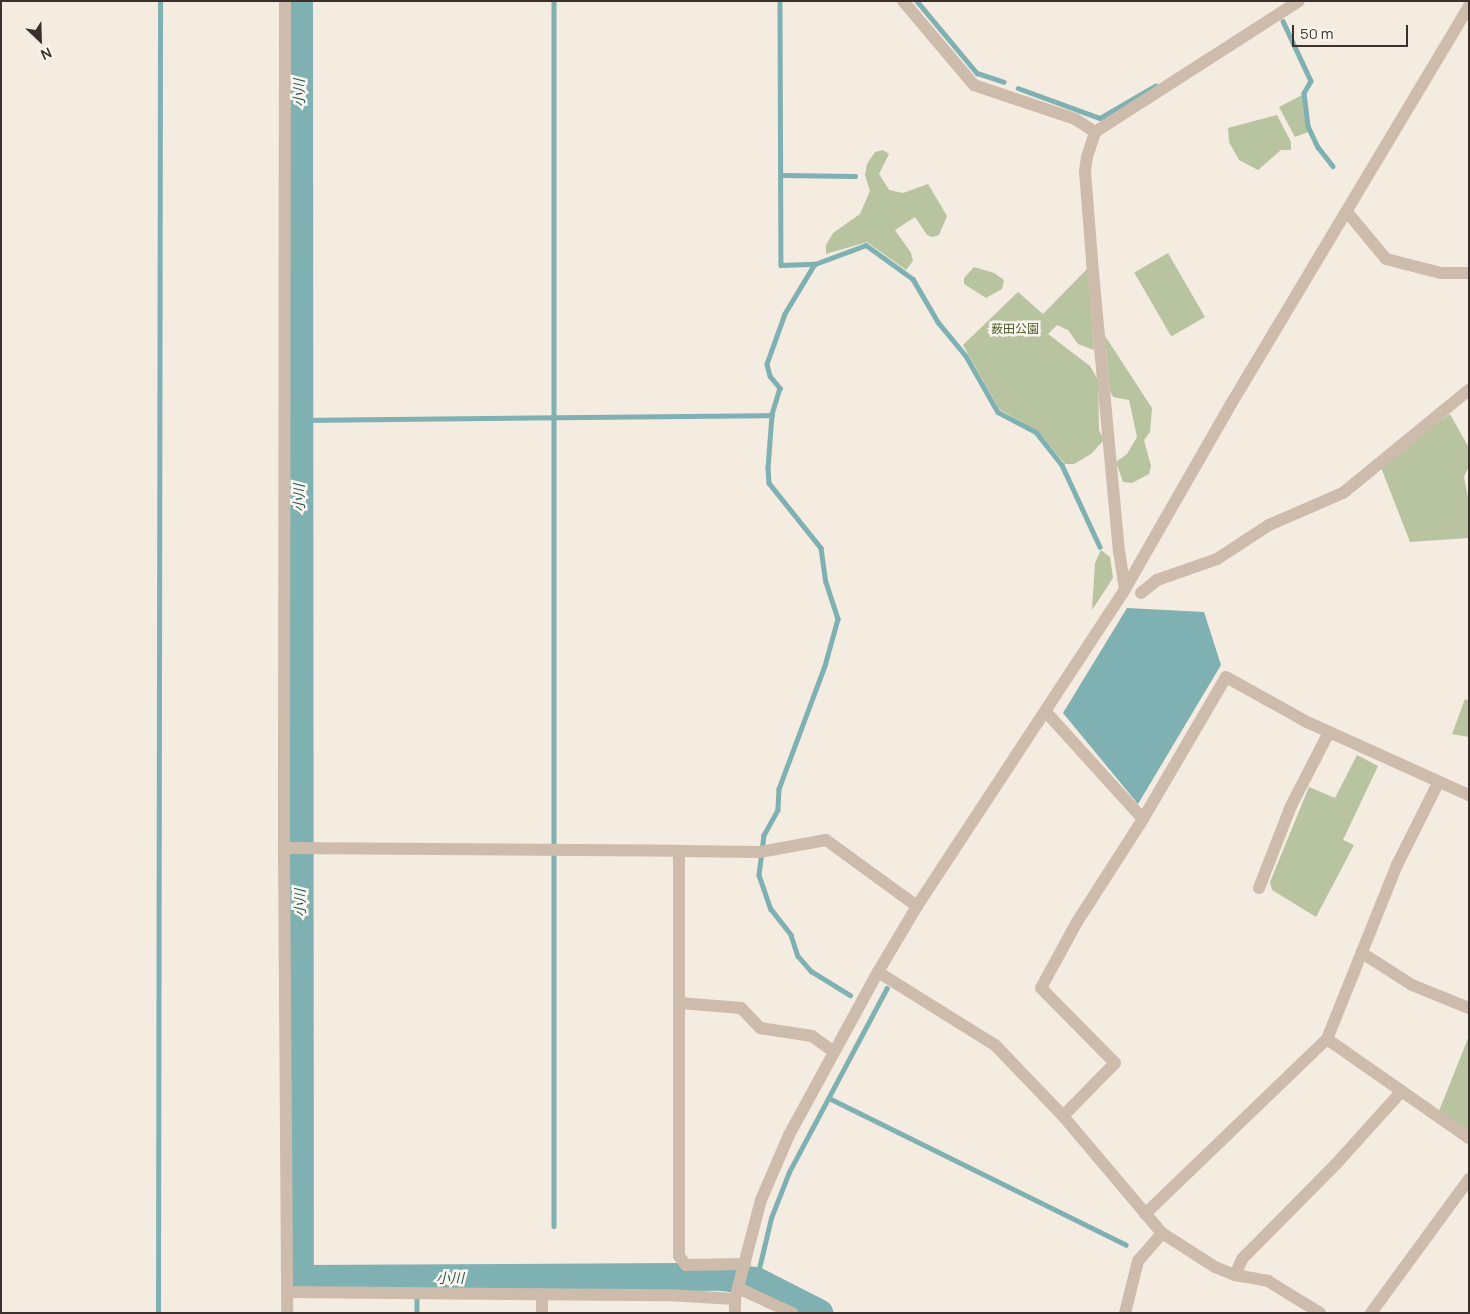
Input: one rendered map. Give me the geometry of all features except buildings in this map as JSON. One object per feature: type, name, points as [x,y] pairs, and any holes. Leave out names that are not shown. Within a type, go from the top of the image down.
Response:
[{"type":"street","points":[[285,1],[284,848],[287,1313]]},
{"type":"street","points":[[903,1],[974,85],[1075,119],[1095,132]]},
{"type":"street","points":[[1125,589],[1119,552],[1085,171],[1095,132],[1299,1]]},
{"type":"street","points":[[735,1313],[737,1291],[764,1192],[789,1135],[878,972],[917,906],[1125,589],[1469,6]]},
{"type":"street","points":[[1347,212],[1386,259],[1441,273],[1469,273]]},
{"type":"street","points":[[1141,593],[1157,580],[1217,559],[1270,525],[1343,493],[1469,390]]},
{"type":"street","points":[[1063,1116],[1115,1063],[1041,988],[1077,922],[1143,819],[1226,677],[1329,732],[1438,783],[1469,795]]},
{"type":"street","points":[[1046,712],[1143,819]]},
{"type":"street","points":[[1259,888],[1291,806],[1329,732]]},
{"type":"street","points":[[1145,1214],[1327,1039],[1397,865],[1438,783]]},
{"type":"street","points":[[284,848],[760,852],[826,840],[917,906]]},
{"type":"street","points":[[679,851],[679,1256],[686,1265],[744,1266]]},
{"type":"street","points":[[1362,953],[1412,985],[1469,1008]]},
{"type":"street","points":[[878,972],[995,1045],[1063,1116],[1162,1233],[1215,1267],[1236,1275],[1268,1281],[1320,1313]]},
{"type":"street","points":[[680,1003],[741,1008],[760,1028],[812,1036],[834,1052]]},
{"type":"street","points":[[1327,1039],[1469,1138]]},
{"type":"street","points":[[1236,1275],[1242,1259],[1336,1164],[1402,1091]]},
{"type":"street","points":[[1371,1313],[1469,1179]]},
{"type":"street","points":[[1125,1313],[1138,1261],[1162,1233]]},
{"type":"street","points":[[287,1292],[542,1294],[737,1291],[792,1313]]},
{"type":"street","points":[[542,1294],[542,1313]]},
{"type":"green space","points":[[1302,95],[1308,132],[1295,137],[1279,107]]},
{"type":"green space","points":[[1277,115],[1291,142],[1291,150],[1281,150],[1258,170],[1239,160],[1229,142],[1228,128]]},
{"type":"green space","points":[[883,150],[889,154],[879,174],[889,190],[903,193],[928,184],[947,216],[939,235],[932,237],[927,235],[915,217],[895,230],[911,253],[913,261],[906,270],[867,242],[826,254],[826,245],[833,233],[860,214],[870,191],[865,175],[867,164],[875,152]]},
{"type":"green space","points":[[1168,253],[1205,317],[1171,337],[1134,272]]},
{"type":"green space","points":[[974,267],[994,273],[1004,280],[1002,289],[986,298],[964,284],[964,278]]},
{"type":"green space","name":"薮田公園","points":[[1088,268],[1094,350],[1078,344],[1068,330],[1057,325],[1048,334],[1090,366],[1098,380],[1099,430],[1104,440],[1091,454],[1074,464],[1065,464],[1038,431],[999,409],[963,345],[1018,292],[1043,314]]},
{"type":"green space","points":[[1105,336],[1152,408],[1150,432],[1144,440],[1151,466],[1149,474],[1132,483],[1123,482],[1116,462],[1127,454],[1137,437],[1129,400],[1113,397],[1110,391]]},
{"type":"green space","points":[[1450,414],[1469,448],[1469,466],[1464,477],[1469,503],[1469,538],[1410,542],[1380,465]]},
{"type":"green space","points":[[1101,550],[1110,557],[1113,578],[1092,610],[1095,563]]},
{"type":"green space","points":[[1465,699],[1469,701],[1469,737],[1452,734]]},
{"type":"green space","points":[[1357,755],[1378,766],[1343,840],[1354,845],[1316,917],[1272,890],[1270,882],[1309,787],[1335,798]]},
{"type":"green space","points":[[1469,1036],[1469,1132],[1439,1111]]},
{"type":"water","points":[[1127,608],[1204,612],[1221,665],[1138,804],[1063,713]]},
{"type":"waterway","points":[[158,1313],[160,1]]},
{"type":"waterway","name":"小川","points":[[299,1],[300,1279],[723,1277],[756,1281],[819,1313]]},
{"type":"waterway","points":[[554,1],[554,1226]]},
{"type":"waterway","points":[[780,1],[781,265],[815,264],[866,245],[913,279],[938,322],[966,356],[998,412],[1036,432],[1062,465],[1100,547]]},
{"type":"waterway","points":[[917,1],[977,73],[1004,82]]},
{"type":"waterway","points":[[1283,21],[1311,81],[1304,93],[1308,126],[1318,147],[1333,166]]},
{"type":"waterway","points":[[1018,88],[1100,118],[1155,86]]},
{"type":"waterway","points":[[782,175],[855,176]]},
{"type":"waterway","points":[[815,264],[785,314],[767,364],[770,376],[780,388],[772,415],[768,468],[769,483],[821,548],[826,582],[838,619],[825,666],[779,789],[778,810],[764,835],[759,875],[771,909],[791,935],[798,956],[811,971],[850,995]]},
{"type":"waterway","points":[[299,420],[772,415]]},
{"type":"waterway","points":[[756,1281],[771,1218],[789,1172],[887,988]]},
{"type":"waterway","points":[[829,1098],[1126,1245]]},
{"type":"waterway","points":[[417,1279],[417,1313]]}]
